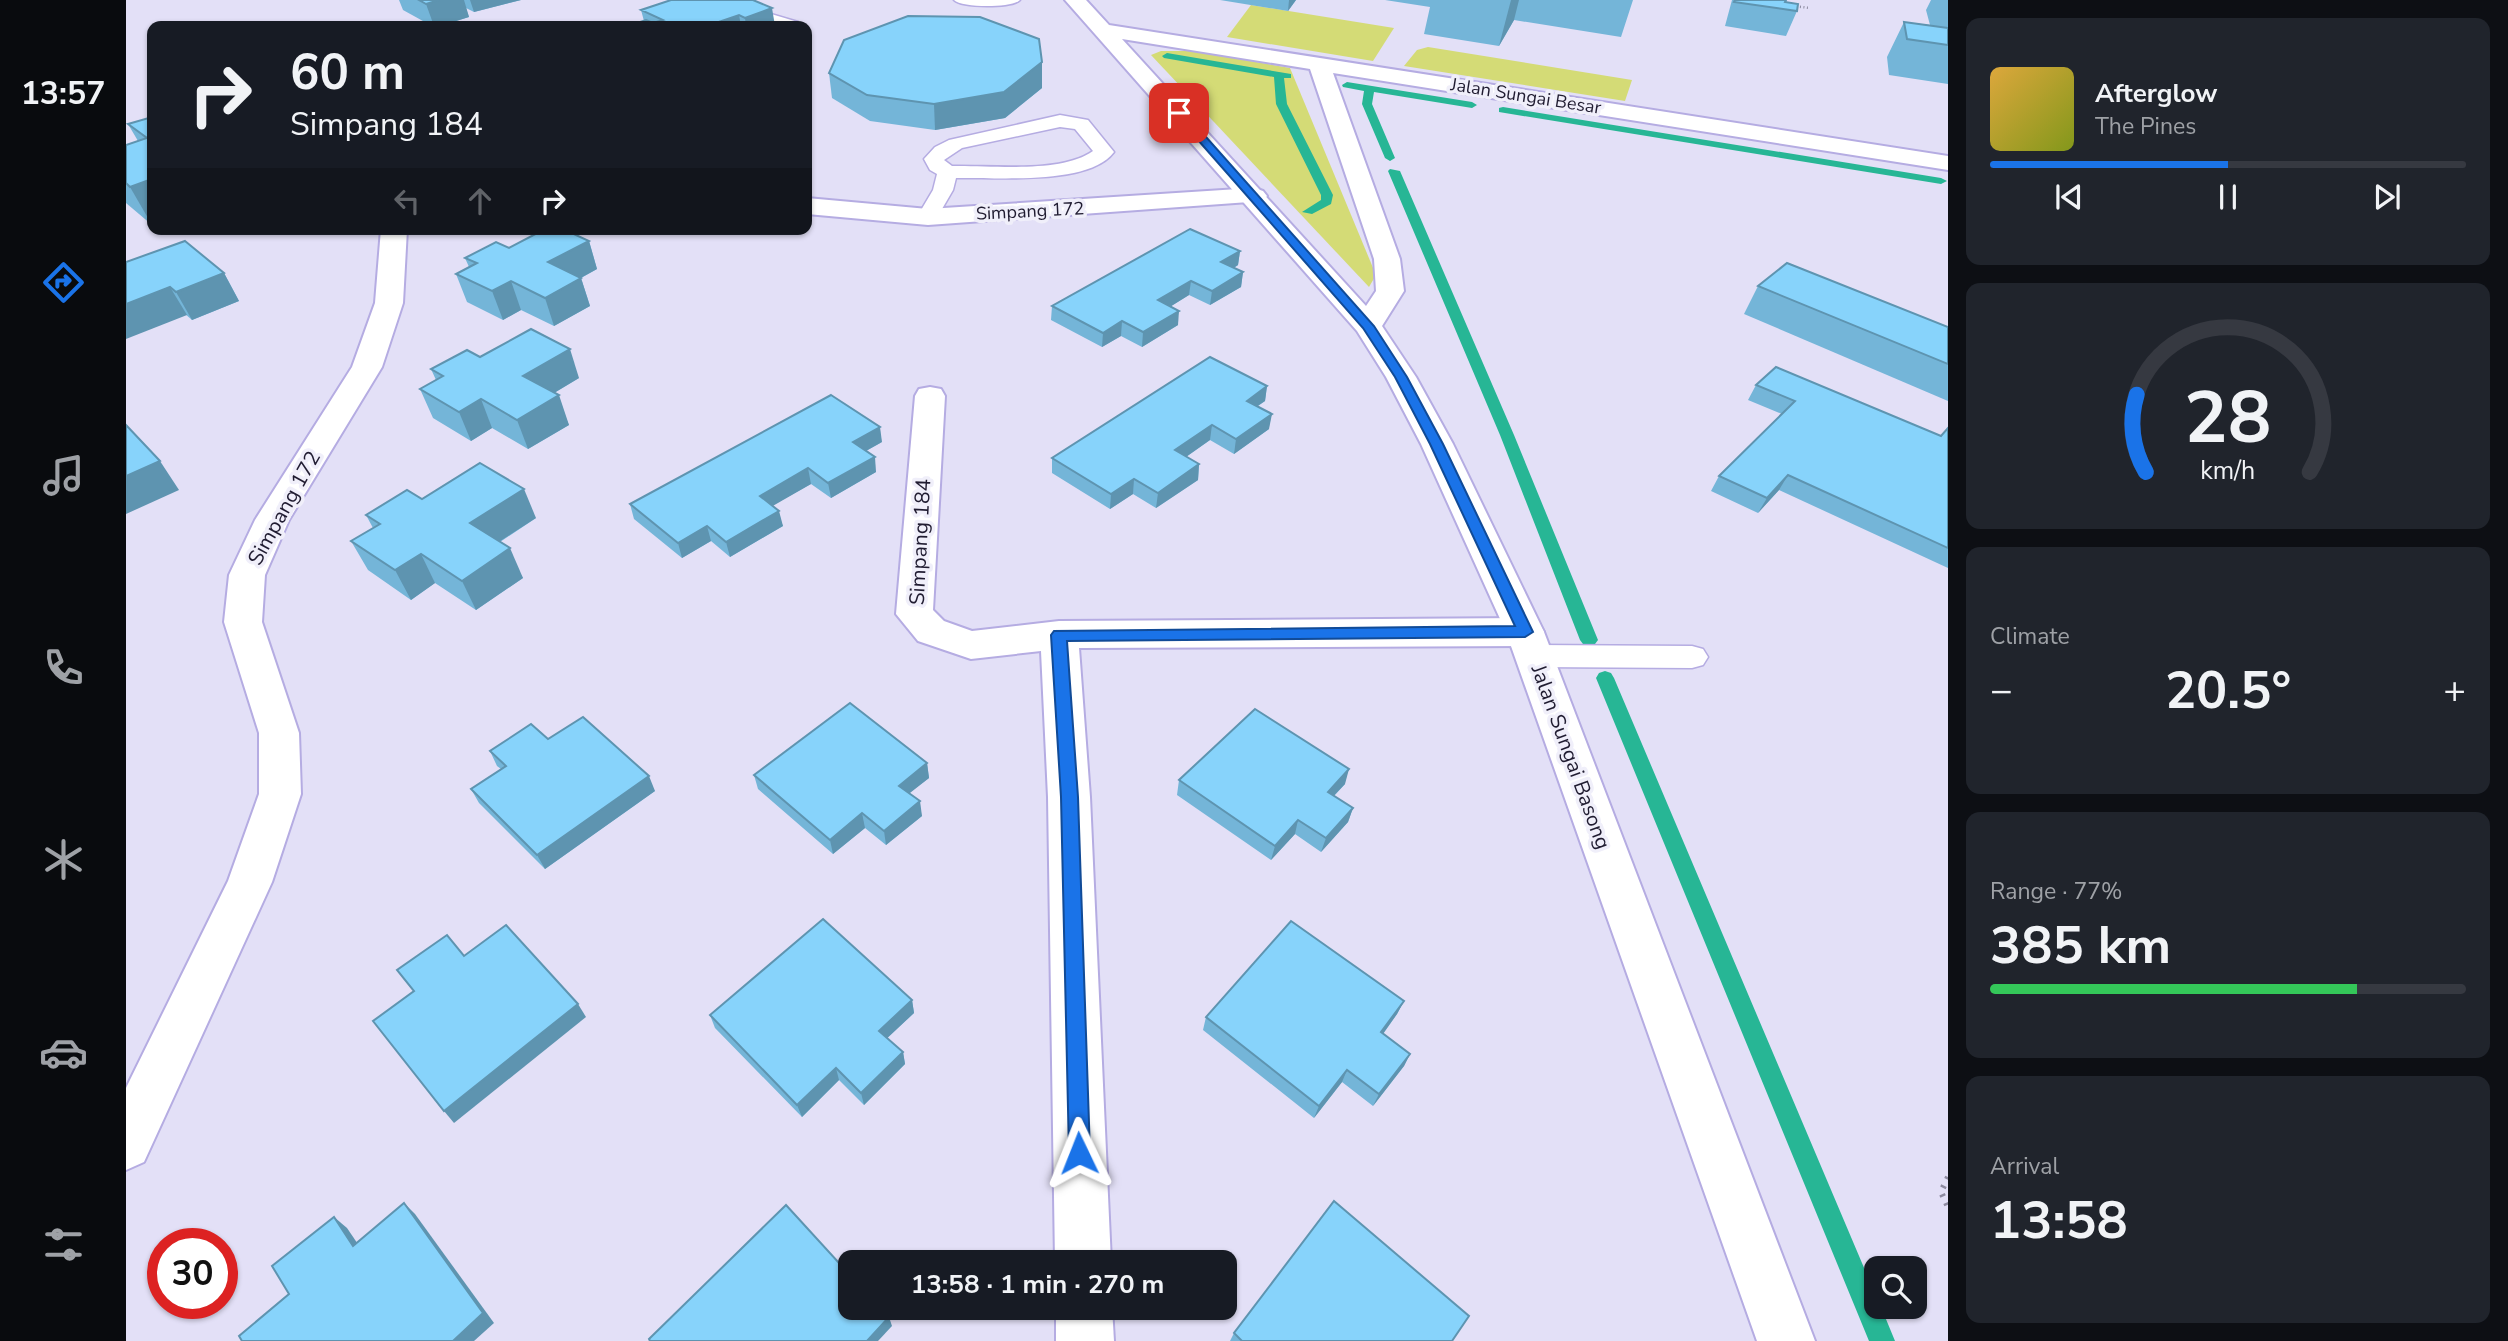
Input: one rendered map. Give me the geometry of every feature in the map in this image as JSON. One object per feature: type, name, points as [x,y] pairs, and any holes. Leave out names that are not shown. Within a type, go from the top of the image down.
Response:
[{"type":"street","name":"Jalan Sungai Basong","points":[[1075,0],[1254,196],[1368,326],[1401,377],[1437,444],[1530,644],[1786,1341]]},
{"type":"street","name":"Jalan Sungai Besar","points":[[1104,30],[1948,163]]},
{"type":"street","points":[[1319,63],[1387,259],[1390,291],[1368,326]]},
{"type":"street","name":"Simpang 172","points":[[812,207],[928,217],[1254,196]]},
{"type":"street","name":"Simpang 172","points":[[126,1144],[250,882],[280,794],[279,733],[243,622],[247,575],[272,520],[367,367],[389,303],[394,235]]},
{"type":"street","name":"Simpang 184","points":[[930,396],[914,614],[931,631],[971,645],[1059,635],[1530,644]]},
{"type":"street","points":[[1059,635],[1069,797],[1083,1250]]},
{"type":"street","points":[[1084,1320],[1085,1341]]},
{"type":"lane","points":[[962,0],[1012,0]]},
{"type":"lane","points":[[744,11],[776,21]]},
{"type":"lane","points":[[1060,121],[1082,124],[1104,152],[1087,164],[1040,171],[948,172],[937,166],[934,159],[942,151],[957,144],[1060,121]]},
{"type":"lane","points":[[928,217],[943,190],[948,172]]},
{"type":"lane","points":[[1530,644],[1692,657]]},
{"type":"path","points":[[1786,5],[1810,8]]},
{"type":"path","points":[[1948,1177],[1941,1192],[1948,1207]]},
{"type":"green space","points":[[1251,5],[1394,28],[1373,61],[1227,37]]},
{"type":"green space","points":[[1428,47],[1632,80],[1625,101],[1404,66],[1417,50]]},
{"type":"green space","points":[[1161,51],[1193,51],[1290,68],[1376,275],[1369,287],[1151,55]]},
{"type":"building","points":[[419,0],[439,0],[426,4]]},
{"type":"building","points":[[671,0],[753,0],[772,8],[745,18],[739,15],[722,21],[660,21],[663,20],[641,10]]},
{"type":"building","points":[[1786,0],[1785,2],[1798,4],[1797,11],[1734,2]]},
{"type":"building","points":[[908,16],[980,17],[1039,39],[1042,62],[1004,92],[934,104],[867,95],[829,73],[844,40]]},
{"type":"building","points":[[1904,22],[1948,28],[1948,45],[1907,39]]},
{"type":"building","points":[[147,118],[147,138],[128,124]]},
{"type":"building","points":[[147,138],[147,181],[130,187],[126,183],[126,145]]},
{"type":"building","points":[[1190,229],[1240,251],[1221,262],[1243,272],[1212,291],[1191,281],[1158,300],[1179,311],[1143,332],[1122,321],[1103,333],[1052,306]]},
{"type":"building","points":[[534,235],[576,235],[589,241],[548,262],[581,278],[545,298],[511,281],[492,291],[456,274],[477,263],[465,258],[496,242],[509,248]]},
{"type":"building","points":[[185,241],[224,273],[176,292],[170,287],[126,304],[126,262]]},
{"type":"building","points":[[1787,263],[1948,327],[1948,364],[1758,286]]},
{"type":"building","points":[[531,329],[570,349],[523,376],[559,395],[517,420],[481,399],[459,412],[420,389],[443,376],[431,369],[467,350],[480,357]]},
{"type":"building","points":[[1210,357],[1267,386],[1247,401],[1272,414],[1236,439],[1212,425],[1175,450],[1199,464],[1158,493],[1134,479],[1111,494],[1052,458]]},
{"type":"building","points":[[1776,367],[1941,436],[1948,428],[1948,548],[1788,475],[1767,498],[1719,476],[1795,401],[1756,385]]},
{"type":"building","points":[[831,395],[880,427],[853,442],[875,457],[828,483],[808,468],[760,496],[779,511],[726,542],[707,526],[678,543],[630,504]]},
{"type":"building","points":[[126,425],[160,461],[126,476]]},
{"type":"building","points":[[480,463],[524,489],[470,523],[510,548],[462,581],[421,554],[395,570],[351,541],[380,524],[366,515],[407,490],[422,499]]},
{"type":"building","points":[[850,703],[927,763],[899,786],[920,801],[884,831],[862,813],[830,840],[754,775]]},
{"type":"building","points":[[1255,709],[1349,769],[1328,792],[1353,808],[1326,838],[1298,820],[1275,846],[1179,780]]},
{"type":"building","points":[[583,717],[649,776],[537,855],[471,789],[506,766],[490,751],[531,724],[548,739]]},
{"type":"building","points":[[823,919],[912,1000],[879,1031],[903,1052],[861,1093],[836,1068],[797,1105],[710,1015]]},
{"type":"building","points":[[1291,921],[1404,1001],[1381,1032],[1410,1054],[1379,1094],[1347,1070],[1319,1106],[1206,1017]]},
{"type":"building","points":[[506,925],[578,1004],[444,1111],[373,1021],[414,991],[397,970],[447,935],[464,956]]},
{"type":"building","points":[[1334,1201],[1469,1316],[1452,1341],[1242,1341],[1234,1333]]},
{"type":"building","points":[[404,1203],[483,1313],[453,1341],[242,1341],[239,1336],[289,1294],[272,1266],[334,1217],[353,1246]]},
{"type":"building","points":[[786,1205],[838,1262],[838,1320],[886,1320],[867,1341],[649,1339]]},
{"type":"waterway","points":[[1167,56],[1279,75]]},
{"type":"waterway","points":[[1279,75],[1288,76]]},
{"type":"waterway","points":[[1279,75],[1281,104],[1327,195],[1327,202],[1308,212]]},
{"type":"waterway","points":[[1347,85],[1370,89]]},
{"type":"waterway","points":[[1370,89],[1472,105]]},
{"type":"waterway","points":[[1370,89],[1367,104],[1390,158]]},
{"type":"waterway","points":[[1503,110],[1941,181]]},
{"type":"waterway","points":[[1394,171],[1507,435],[1589,640]]},
{"type":"waterway","points":[[1605,678],[1882,1341]]},
{"type":"route","points":[[1079,1153],[1069,797],[1059,635],[1525,632],[1437,444],[1401,377],[1368,326],[1179,113]]}]
